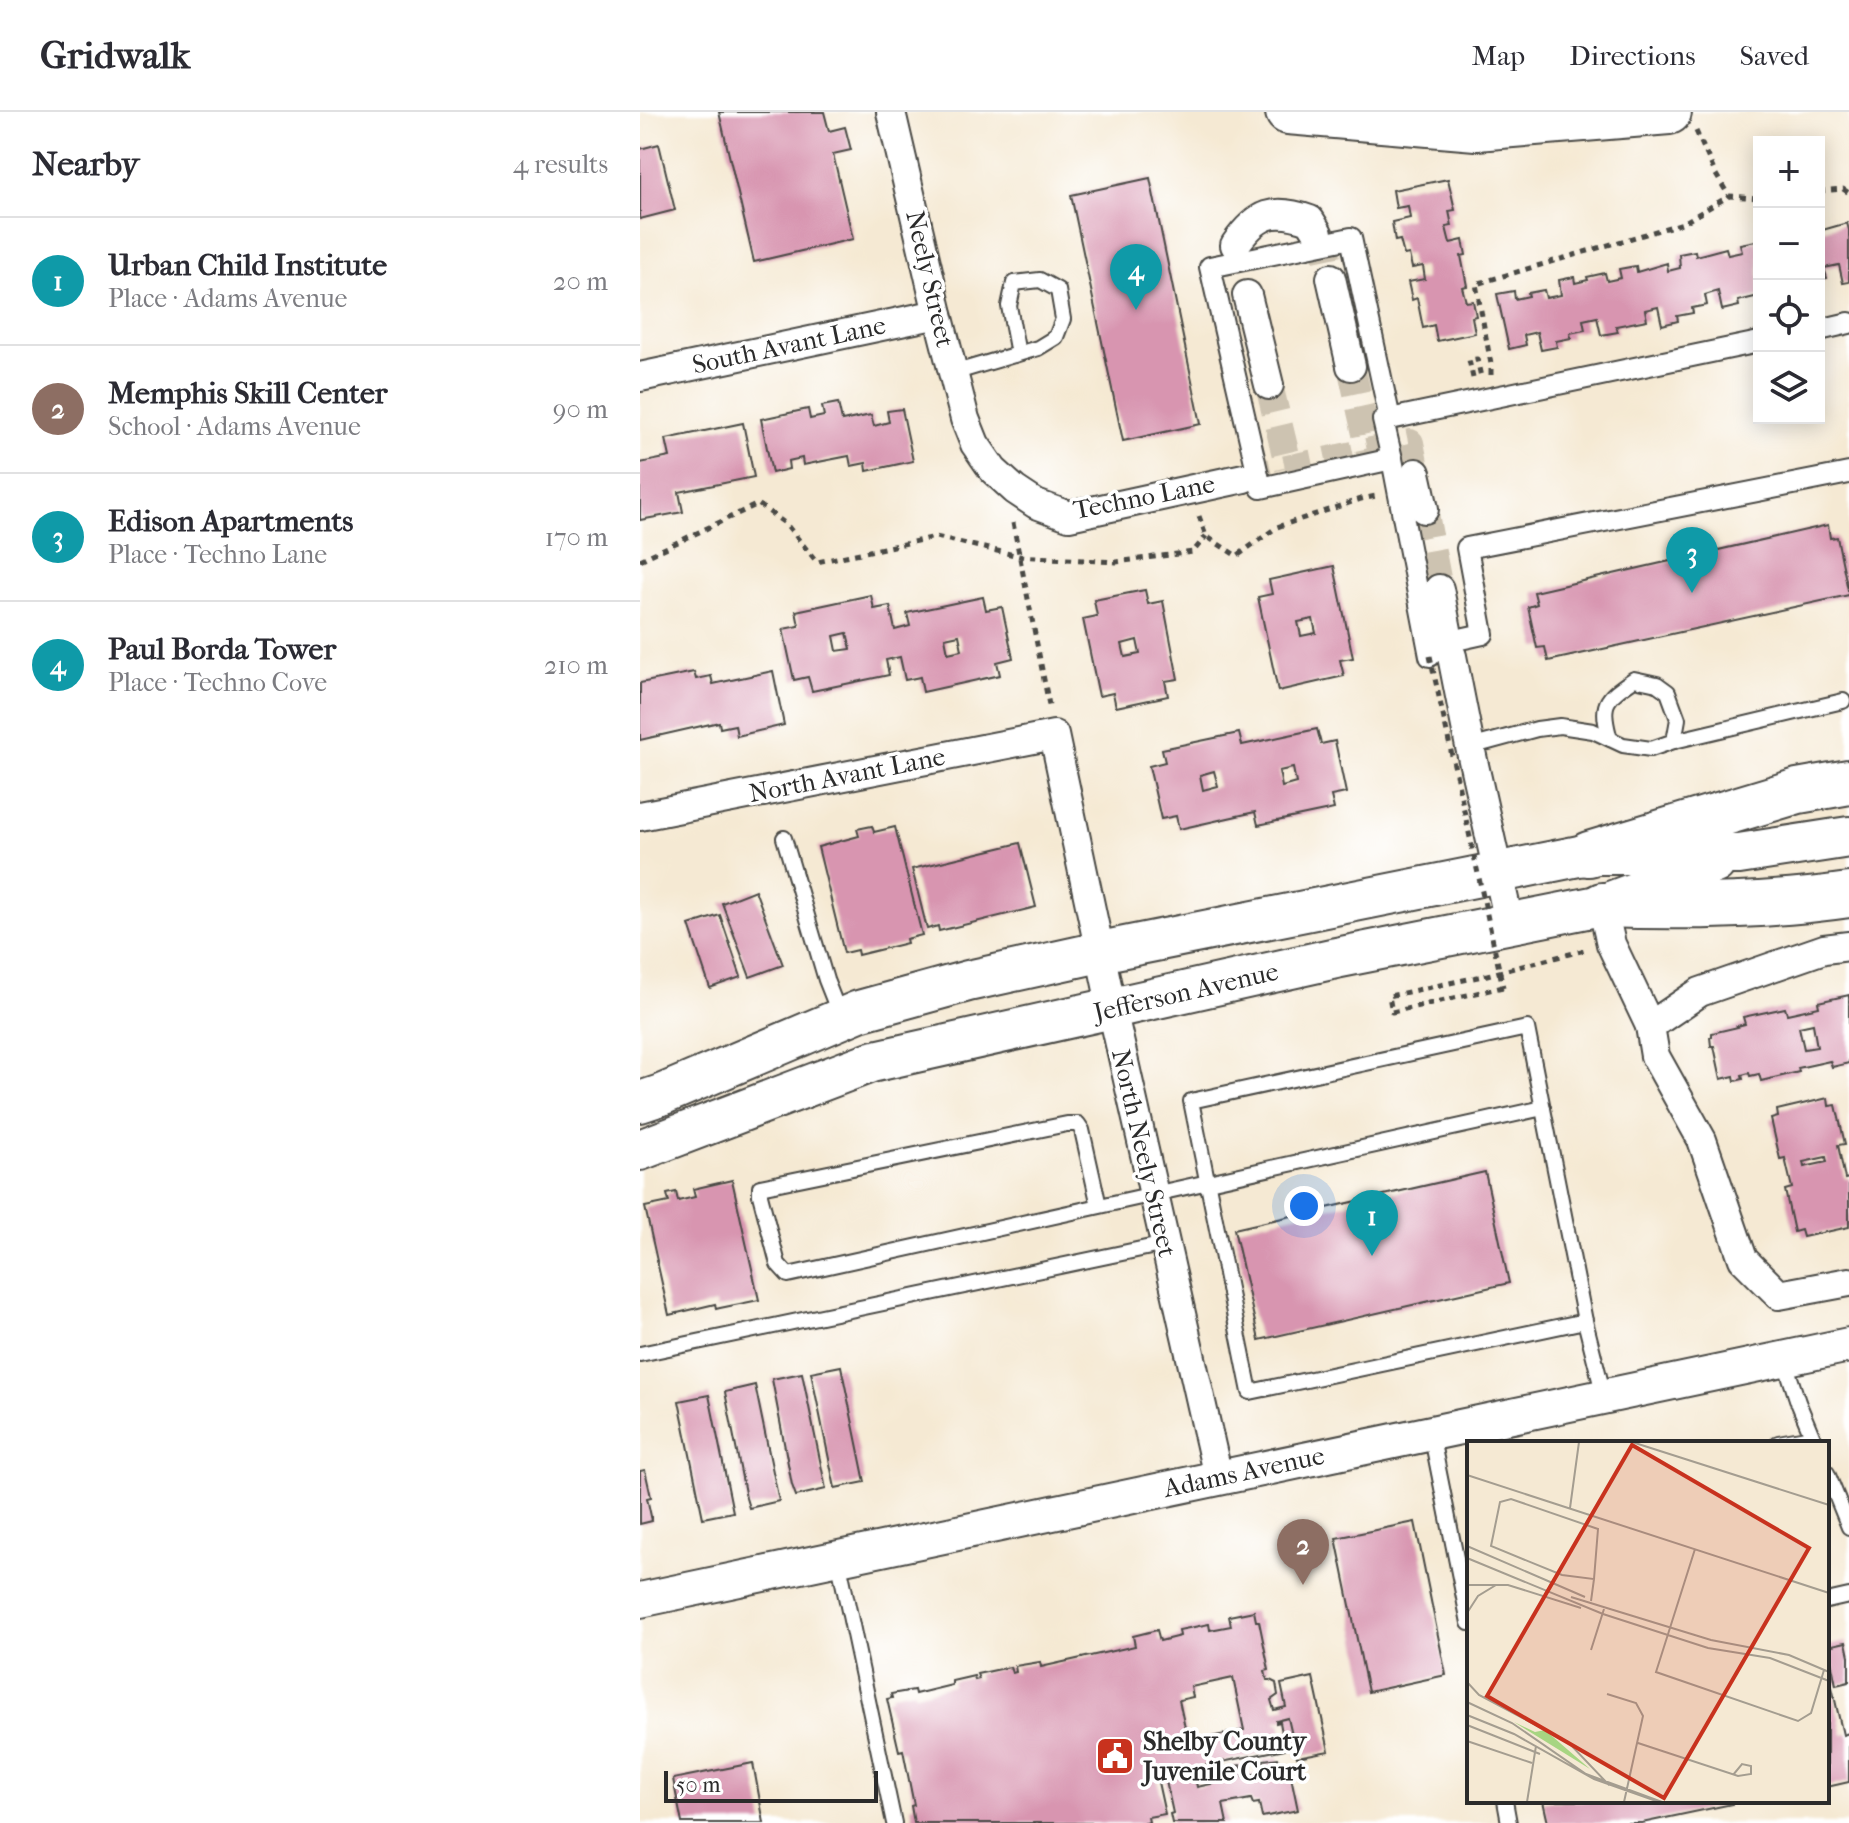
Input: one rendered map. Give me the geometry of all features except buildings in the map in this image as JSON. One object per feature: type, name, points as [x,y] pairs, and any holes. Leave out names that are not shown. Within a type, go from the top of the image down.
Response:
[{"type":"main road","points":[[1288,112],[1476,128],[1681,119]]},
{"type":"main road","points":[[1589,854],[1798,791],[1849,782]]},
{"type":"main road","name":"Jefferson Avenue","points":[[640,1102],[859,1011],[968,981],[1100,952],[1589,854],[1739,854],[1849,837]]},
{"type":"main road","name":"Jefferson Avenue","points":[[640,1150],[871,1062],[1509,922],[1606,925],[1739,854]]},
{"type":"main road","points":[[1606,925],[1671,908],[1849,895]]},
{"type":"street","name":"Neely Street","points":[[891,112],[938,314],[965,419],[975,444]]},
{"type":"street","points":[[1235,245],[1249,225],[1267,215],[1289,213],[1310,220],[1318,233]]},
{"type":"street","points":[[1390,419],[1351,238],[1210,267],[1261,488],[1398,480]]},
{"type":"street","points":[[1331,278],[1351,366]]},
{"type":"street","points":[[1247,295],[1269,385]]},
{"type":"street","name":"South Avant Lane","points":[[640,377],[938,314]]},
{"type":"street","points":[[1825,329],[1849,323]]},
{"type":"street","points":[[1509,922],[1470,747],[1439,647],[1383,420],[1478,396],[1753,343]]},
{"type":"street","name":"Techno Lane","points":[[975,444],[993,470],[1024,496],[1036,504],[1069,516],[1244,478]]},
{"type":"street","points":[[1439,647],[1483,634],[1467,548],[1849,473]]},
{"type":"street","points":[[1398,480],[1424,509]]},
{"type":"street","points":[[1439,589],[1439,647]]},
{"type":"street","name":"North Avant Lane","points":[[640,816],[1054,735]]},
{"type":"street","name":"North Neely Street","points":[[1054,735],[1112,1009],[1218,1477]]},
{"type":"street","points":[[1606,925],[1650,1026],[1655,1056],[1702,1140],[1743,1259],[1779,1295],[1849,1282]]},
{"type":"street","points":[[1650,1026],[1700,992],[1824,949],[1849,946]]},
{"type":"street","name":"Adams Avenue","points":[[640,1600],[1849,1345]]},
{"type":"lane","points":[[953,373],[1018,354],[1038,348],[1056,337],[1063,319],[1058,290],[1040,280],[1014,283],[1009,306],[1018,354]]},
{"type":"lane","points":[[1610,739],[1604,715],[1606,703],[1634,679],[1657,684],[1668,692],[1678,719],[1674,741]]},
{"type":"lane","points":[[1470,747],[1560,726],[1593,731],[1623,745],[1651,749],[1843,701]]},
{"type":"lane","points":[[784,838],[826,980],[841,1019]]},
{"type":"lane","points":[[1585,1321],[1250,1392],[1191,1101],[1527,1028],[1585,1321],[1604,1396]]},
{"type":"lane","points":[[1099,1206],[1078,1124],[760,1187],[778,1264],[788,1275],[1543,1108]]},
{"type":"lane","points":[[640,1354],[1165,1244]]},
{"type":"lane","points":[[1784,1358],[1813,1440]]},
{"type":"lane","points":[[1431,1432],[1467,1613]]},
{"type":"lane","points":[[1829,1478],[1849,1527]]},
{"type":"lane","points":[[838,1559],[894,1823]]},
{"type":"lane","points":[[1829,1601],[1849,1596]]},
{"type":"lane","points":[[1505,1803],[1509,1823]]},
{"type":"path","points":[[1681,119],[1729,196]]},
{"type":"path","points":[[1825,190],[1843,189],[1849,193]]},
{"type":"path","points":[[1469,360],[1477,359],[1481,379],[1490,377],[1491,364],[1476,284],[1683,223],[1729,196],[1753,198]]},
{"type":"path","points":[[1189,489],[1206,536],[1237,556],[1277,527],[1361,499],[1398,480]]},
{"type":"path","points":[[1024,496],[1012,518],[1054,735]]},
{"type":"path","points":[[640,560],[758,504],[786,524],[817,562],[936,537],[1019,556],[1116,562],[1193,552],[1206,536]]},
{"type":"path","points":[[1439,647],[1503,987],[1392,1012],[1389,996],[1487,975],[1606,925]]},
{"type":"tunnel","points":[[1318,233],[1324,244],[1331,278]]},
{"type":"tunnel","points":[[1235,245],[1247,295]]},
{"type":"tunnel","points":[[1351,366],[1370,452]]},
{"type":"tunnel","points":[[1269,385],[1289,468]]},
{"type":"tunnel","points":[[1244,478],[1410,443],[1416,473]]},
{"type":"tunnel","points":[[1424,509],[1439,589]]},
{"type":"place","name":"Paul Borda Tower","points":[[1136,310]]},
{"type":"place","name":"Edison Apartments","points":[[1692,593]]},
{"type":"place","name":"Urban Child Institute","points":[[1372,1256]]},
{"type":"place","name":"Memphis Skill Center","points":[[1303,1585]]},
{"type":"place","name":"Shelby County Juvenile Court","points":[[1115,1756]]}]
